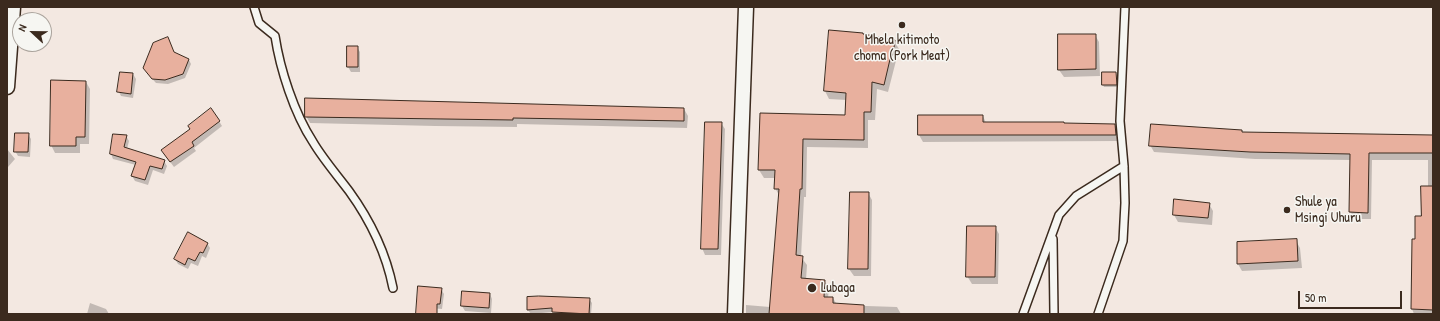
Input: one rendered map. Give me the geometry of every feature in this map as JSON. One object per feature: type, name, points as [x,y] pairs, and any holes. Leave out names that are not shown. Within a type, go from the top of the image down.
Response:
[{"type":"street","points":[[7,86],[13,7]]},
{"type":"street","points":[[734,314],[746,7]]},
{"type":"lane","points":[[254,7],[259,23],[275,36],[282,70],[312,141],[349,191],[366,217],[388,264],[393,288]]},
{"type":"lane","points":[[1098,314],[1123,242],[1125,203],[1124,166],[1120,121],[1125,7]]},
{"type":"lane","points":[[1023,314],[1059,215],[1076,196],[1124,166]]},
{"type":"lane","points":[[1053,235],[1054,314]]},
{"type":"building","points":[[829,30],[863,33],[895,40],[893,55],[891,55],[884,85],[872,82],[871,112],[864,112],[864,140],[803,139],[802,189],[800,189],[796,255],[803,256],[801,278],[825,280],[824,297],[833,297],[833,303],[864,305],[864,314],[769,314],[779,189],[774,189],[775,170],[758,170],[760,113],[845,115],[846,93],[824,91]]},
{"type":"building","points":[[1058,34],[1096,34],[1096,69],[1058,70]]},
{"type":"building","points":[[168,37],[174,52],[189,59],[183,74],[165,80],[152,79],[143,68],[153,43]]},
{"type":"building","points":[[347,46],[358,46],[358,67],[347,67]]},
{"type":"building","points":[[120,72],[133,73],[131,94],[117,92]]},
{"type":"building","points":[[1102,72],[1116,72],[1117,85],[1102,85]]},
{"type":"building","points":[[51,80],[86,81],[85,137],[76,137],[76,146],[50,146]]},
{"type":"building","points":[[305,98],[684,108],[684,121],[305,117]]},
{"type":"building","points":[[211,108],[220,121],[192,142],[194,146],[170,162],[161,150],[190,129],[188,126]]},
{"type":"building","points":[[918,115],[983,115],[983,122],[1064,122],[1115,124],[1116,135],[918,135]]},
{"type":"building","points":[[705,122],[722,122],[718,249],[701,249]]},
{"type":"building","points":[[1151,124],[1242,130],[1242,132],[1433,135],[1433,153],[1369,153],[1368,213],[1349,212],[1350,154],[1250,152],[1149,146]]},
{"type":"building","points":[[15,133],[29,133],[28,152],[14,152]]},
{"type":"building","points":[[113,134],[127,135],[124,147],[165,160],[162,169],[150,166],[145,180],[131,176],[136,162],[110,154]]},
{"type":"building","points":[[1421,186],[1433,186],[1433,310],[1411,309],[1412,239],[1415,239],[1415,216],[1421,216]]},
{"type":"building","points":[[850,192],[869,192],[868,269],[848,269]]},
{"type":"building","points":[[1174,199],[1210,203],[1208,218],[1173,215]]},
{"type":"building","points":[[967,226],[996,226],[995,277],[966,277]]},
{"type":"building","points":[[188,232],[208,243],[203,253],[200,252],[195,261],[188,258],[185,265],[174,259]]},
{"type":"building","points":[[1297,239],[1298,261],[1237,264],[1237,242]]},
{"type":"building","points":[[418,286],[442,288],[440,304],[437,304],[437,314],[416,314]]},
{"type":"building","points":[[462,291],[490,293],[489,308],[461,306]]},
{"type":"building","points":[[527,297],[590,298],[589,314],[552,312],[552,308],[527,310]]},
{"type":"place","name":"Mhela kitimoto choma (Pork Meat)","points":[[902,25]]},
{"type":"place","name":"Shule ya Msingi Uhuru","points":[[1287,210]]},
{"type":"place","name":"Lubaga","points":[[812,288]]}]
